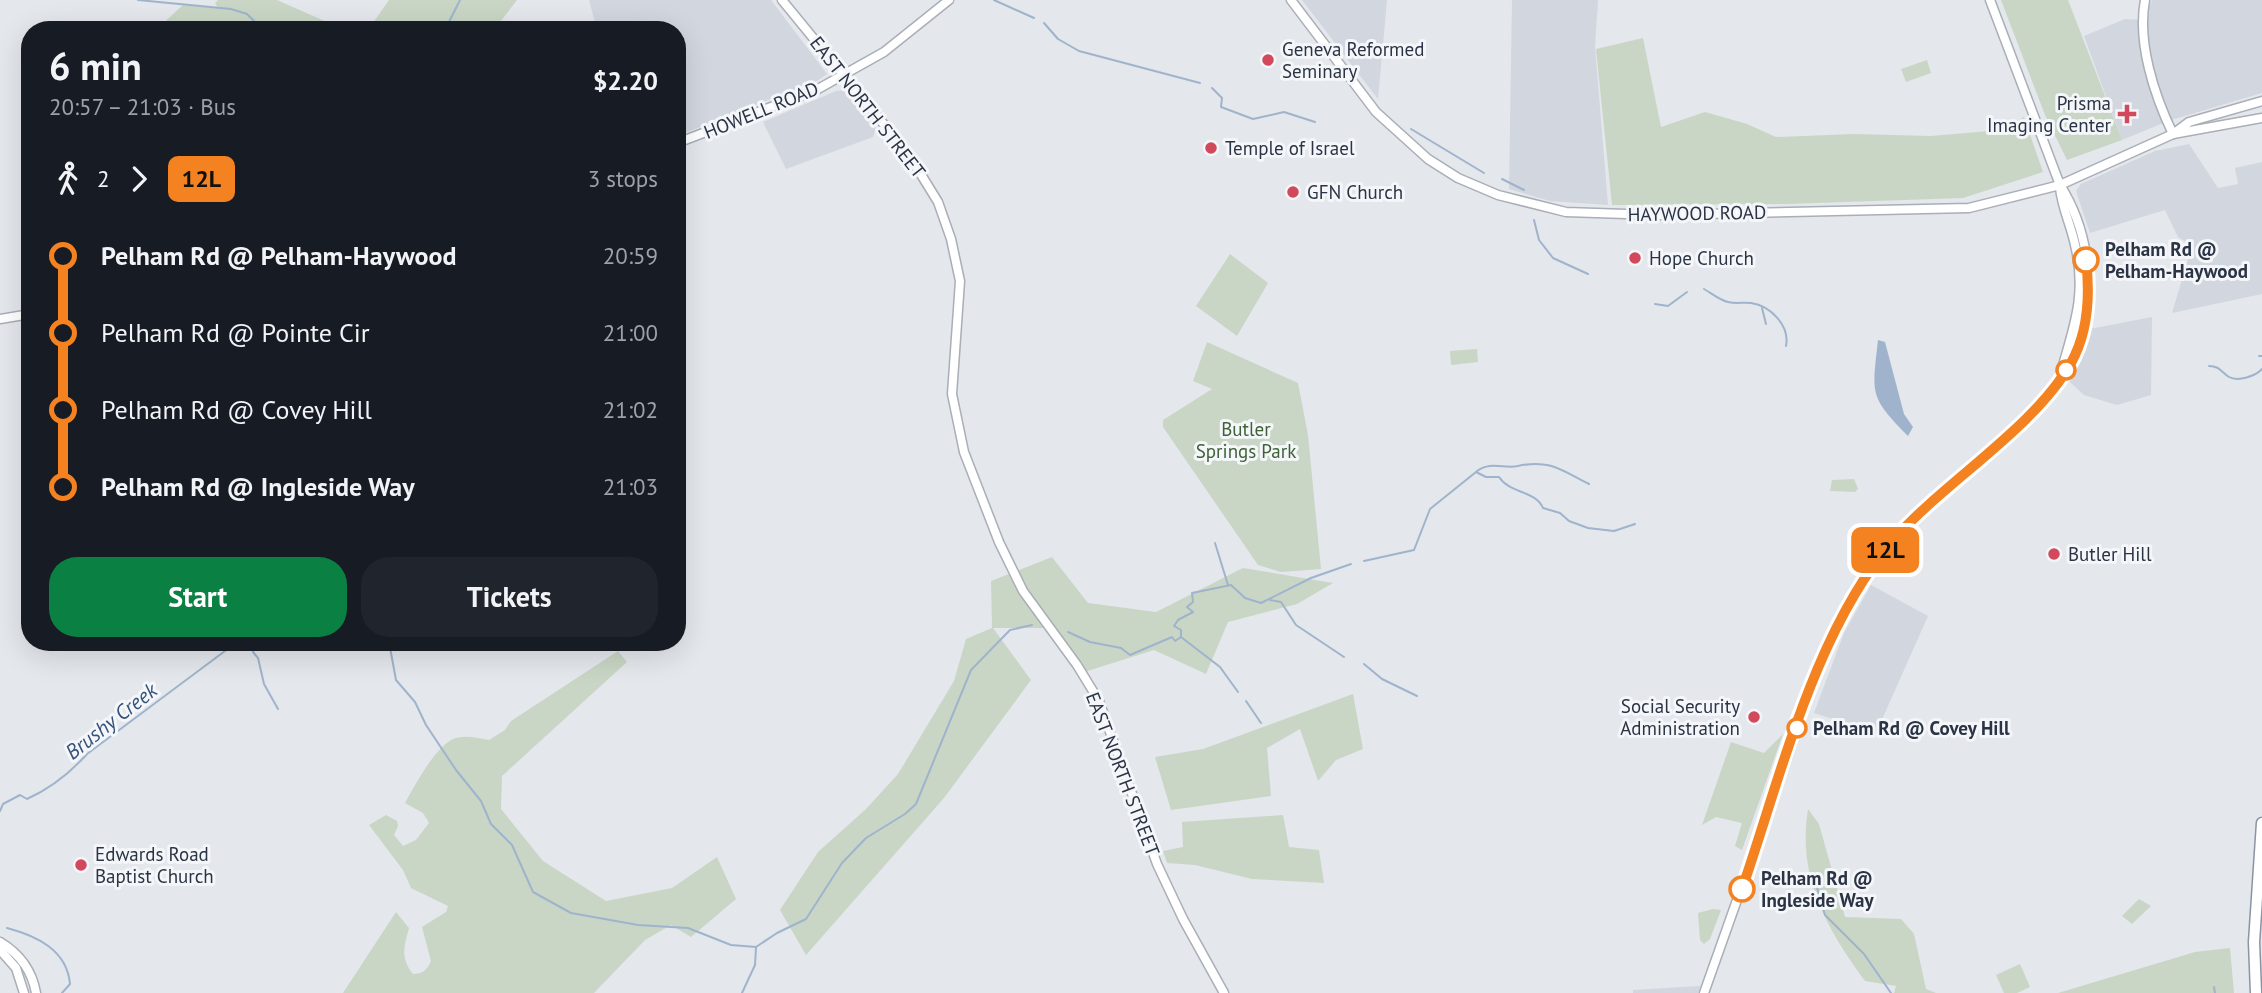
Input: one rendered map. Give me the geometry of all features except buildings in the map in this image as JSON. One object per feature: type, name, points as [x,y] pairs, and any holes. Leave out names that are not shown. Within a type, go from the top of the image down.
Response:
[{"type":"highway","points":[[2256,993],[2254,943],[2262,823]]},
{"type":"main road","name":"EAST NORTH STREET","points":[[782,0],[919,169],[945,220],[960,281],[952,394],[964,452],[999,542],[1024,591],[1077,665],[1099,701],[1167,886],[1224,993]]},
{"type":"main road","points":[[844,75],[884,52],[949,0]]},
{"type":"main road","name":"HAYWOOD ROAD","points":[[1291,0],[1360,92],[1397,134],[1458,178],[1498,195],[1574,213],[1643,215],[1951,209],[2002,202],[2060,185],[2173,134],[2191,122],[2262,102]]},
{"type":"main road","points":[[1704,993],[1805,704],[1845,609],[1874,565],[1901,532],[2031,412],[2071,364],[2082,334],[2088,289],[2081,230],[2074,208],[2060,185],[1990,0]]},
{"type":"main road","points":[[2145,0],[2144,39],[2165,117],[2173,134]]},
{"type":"main road","name":"HOWELL ROAD","points":[[686,140],[809,92],[844,75]]},
{"type":"main road","name":"HAYWOOD ROAD","points":[[2173,134],[2262,118]]},
{"type":"main road","points":[[0,319],[21,316]]},
{"type":"main road","points":[[0,942],[32,974],[36,993]]},
{"type":"main road","points":[[0,950],[13,963],[24,993]]},
{"type":"shaded area","points":[[589,0],[771,0],[827,74],[817,81],[686,132],[686,21],[595,21]]},
{"type":"shaded area","points":[[1302,0],[1387,0],[1378,99],[1351,64]]},
{"type":"shaded area","points":[[1512,0],[1598,0],[1595,47],[1608,205],[1550,201],[1509,189]]},
{"type":"shaded area","points":[[2152,0],[2262,0],[2262,93],[2168,121],[2122,140],[2084,36],[2125,19],[2144,20]]},
{"type":"shaded area","points":[[844,90],[876,128],[873,137],[786,169],[763,122]]},
{"type":"shaded area","points":[[2189,144],[2218,188],[2238,184],[2235,168],[2262,162],[2262,294],[2172,313],[2192,246],[2178,237],[2165,210],[2090,233],[2076,191],[2081,184],[2155,151]]},
{"type":"shaded area","points":[[2152,317],[2151,395],[2117,405],[2084,395],[2070,382],[2090,329]]},
{"type":"shaded area","points":[[1871,585],[1928,616],[1876,733],[1814,713],[1844,633]]},
{"type":"shaded area","points":[[1700,986],[1698,993],[1633,993],[1633,990]]},
{"type":"green space","points":[[218,0],[277,0],[325,21],[166,21],[183,5],[218,8],[215,3]]},
{"type":"green space","points":[[389,0],[517,0],[501,21],[374,21]]},
{"type":"green space","points":[[2001,0],[2068,0],[2122,140],[2067,160],[2045,115]]},
{"type":"green space","points":[[1643,38],[1661,127],[1705,112],[1747,124],[1776,137],[1854,134],[1931,136],[2001,130],[2024,117],[2043,172],[1963,198],[1787,204],[1612,205],[1596,49]]},
{"type":"green space","points":[[1927,60],[1931,73],[1906,82],[1901,69]]},
{"type":"green space","points":[[1230,254],[1268,283],[1237,336],[1196,306]]},
{"type":"green space","name":"Butler Springs Park","points":[[1207,342],[1298,383],[1308,435],[1321,569],[1281,572],[1258,565],[1163,427],[1163,420],[1212,389],[1193,381]]},
{"type":"green space","points":[[1477,349],[1478,362],[1451,365],[1450,351]]},
{"type":"green space","points":[[1854,479],[1858,489],[1855,492],[1830,491],[1832,480]]},
{"type":"green space","points":[[1052,557],[1088,603],[1156,612],[1243,568],[1333,583],[1297,604],[1228,622],[1206,674],[1154,650],[1078,674],[1048,628],[993,628],[1031,680],[944,798],[806,955],[780,910],[818,852],[866,809],[898,774],[954,681],[966,639],[992,628],[991,581]]},
{"type":"green space","points":[[618,651],[627,662],[502,776],[501,809],[543,861],[606,901],[672,888],[717,857],[736,899],[691,937],[671,925],[645,940],[594,993],[343,993],[396,912],[409,928],[405,946],[406,963],[413,974],[424,971],[431,961],[422,927],[446,912],[448,906],[411,888],[403,870],[369,825],[386,815],[397,821],[394,835],[403,846],[416,840],[429,823],[423,813],[405,803],[425,769],[444,745],[460,737],[489,740],[505,730],[511,721]]},
{"type":"green space","points":[[1353,694],[1363,749],[1336,760],[1318,781],[1300,729],[1267,748],[1271,796],[1171,810],[1155,757],[1203,749]]},
{"type":"green space","points":[[1783,734],[1742,850],[1735,846],[1742,823],[1716,817],[1702,825],[1731,742],[1764,753]]},
{"type":"green space","points":[[1808,809],[1819,824],[1845,917],[1901,919],[1914,934],[1926,989],[1936,993],[1894,993],[1896,986],[1865,981],[1851,961],[1827,921],[1811,879],[1806,834]]},
{"type":"green space","points":[[1283,815],[1289,847],[1319,850],[1324,883],[1252,879],[1195,865],[1167,863],[1163,851],[1183,847],[1182,822]]},
{"type":"green space","points":[[2139,899],[2151,906],[2132,924],[2122,916]]},
{"type":"green space","points":[[1721,910],[1710,939],[1704,944],[1700,940],[1698,913]]},
{"type":"green space","points":[[2230,948],[2234,993],[2058,993],[2195,952]]},
{"type":"green space","points":[[2020,964],[2030,987],[2017,993],[2004,993],[1996,975]]},
{"type":"water","points":[[1878,340],[1885,342],[1904,414],[1913,427],[1908,436],[1886,412],[1876,394]]},
{"type":"waterway","name":"Brushy Creek","points":[[138,0],[231,9],[247,14],[254,21]]},
{"type":"waterway","points":[[450,21],[460,0]]},
{"type":"waterway","points":[[994,0],[1034,18]]},
{"type":"waterway","points":[[1044,23],[1058,39],[1079,51],[1200,83]]},
{"type":"waterway","points":[[1212,88],[1222,98],[1221,107],[1253,119],[1284,112],[1315,122]]},
{"type":"waterway","points":[[1411,129],[1484,173]]},
{"type":"waterway","points":[[1502,179],[1524,190]]},
{"type":"waterway","points":[[1534,220],[1539,240],[1553,258],[1588,274]]},
{"type":"waterway","points":[[1704,289],[1725,301],[1751,303],[1765,308],[1782,324],[1786,346]]},
{"type":"waterway","points":[[1655,304],[1668,306],[1687,292]]},
{"type":"waterway","points":[[1762,308],[1766,324]]},
{"type":"waterway","points":[[2209,366],[2237,379],[2251,376],[2262,369]]},
{"type":"waterway","points":[[1477,471],[1492,466],[1539,464],[1563,470],[1589,484]]},
{"type":"waterway","points":[[1364,561],[1414,550],[1430,509],[1476,472],[1486,477],[1499,477],[1509,486],[1534,498],[1543,508],[1560,513],[1569,521],[1588,528],[1614,531],[1635,524]]},
{"type":"waterway","points":[[1215,543],[1228,585]]},
{"type":"waterway","points":[[1068,632],[1090,642],[1121,648],[1130,655],[1172,637],[1175,641],[1181,637],[1181,630],[1174,626],[1178,620],[1193,612],[1187,607],[1193,602],[1192,593],[1231,585],[1245,598],[1261,603],[1311,578],[1351,564]]},
{"type":"waterway","points":[[1270,600],[1281,602],[1296,625],[1344,657]]},
{"type":"waterway","points":[[391,651],[396,680],[415,702],[426,725],[481,801],[491,824],[512,845],[533,892],[571,913],[638,925],[688,928],[731,945],[756,947],[806,919],[842,863],[866,838],[916,804],[971,670],[1010,630],[1032,625]]},
{"type":"waterway","points":[[1181,637],[1220,667],[1238,692]]},
{"type":"waterway","name":"Brushy Creek","points":[[0,811],[3,804],[20,795],[27,799],[67,774],[87,754],[225,651]]},
{"type":"waterway","points":[[253,651],[258,658],[264,684],[278,709]]},
{"type":"waterway","points":[[1364,664],[1382,679],[1417,696]]},
{"type":"waterway","points":[[1246,701],[1261,723]]},
{"type":"waterway","points":[[1814,877],[1825,915],[1864,954],[1891,993]]},
{"type":"waterway","name":"Brushy Creek","points":[[7,928],[29,935],[57,953],[68,972],[70,984],[62,993]]},
{"type":"waterway","points":[[742,993],[755,965],[756,948]]},
{"type":"waterway","points":[[2214,987],[2215,993]]},
{"type":"bus line","name":"12L","points":[[1742,889],[1805,704],[1824,654],[1851,598],[1901,532],[2031,412],[2071,364],[2084,324],[2088,296],[2086,260]]},
{"type":"place","name":"Geneva Reformed Seminary","points":[[1268,60]]},
{"type":"place","name":"Prisma Imaging Center","points":[[2127,114]]},
{"type":"place","name":"Temple of Israel","points":[[1211,148]]},
{"type":"place","name":"GFN Church","points":[[1293,192]]},
{"type":"place","name":"Hope Church","points":[[1635,258]]},
{"type":"place","name":"Pelham Rd @ Pelham-Haywood","points":[[2086,260]]},
{"type":"place","name":"Butler Hill","points":[[2054,554]]},
{"type":"place","name":"Social Security Administration","points":[[1754,717]]},
{"type":"place","name":"Pelham Rd @ Covey Hill","points":[[1797,728]]},
{"type":"place","name":"Edwards Road Baptist Church","points":[[81,865]]},
{"type":"place","name":"Pelham Rd @ Ingleside Way","points":[[1742,889]]}]
